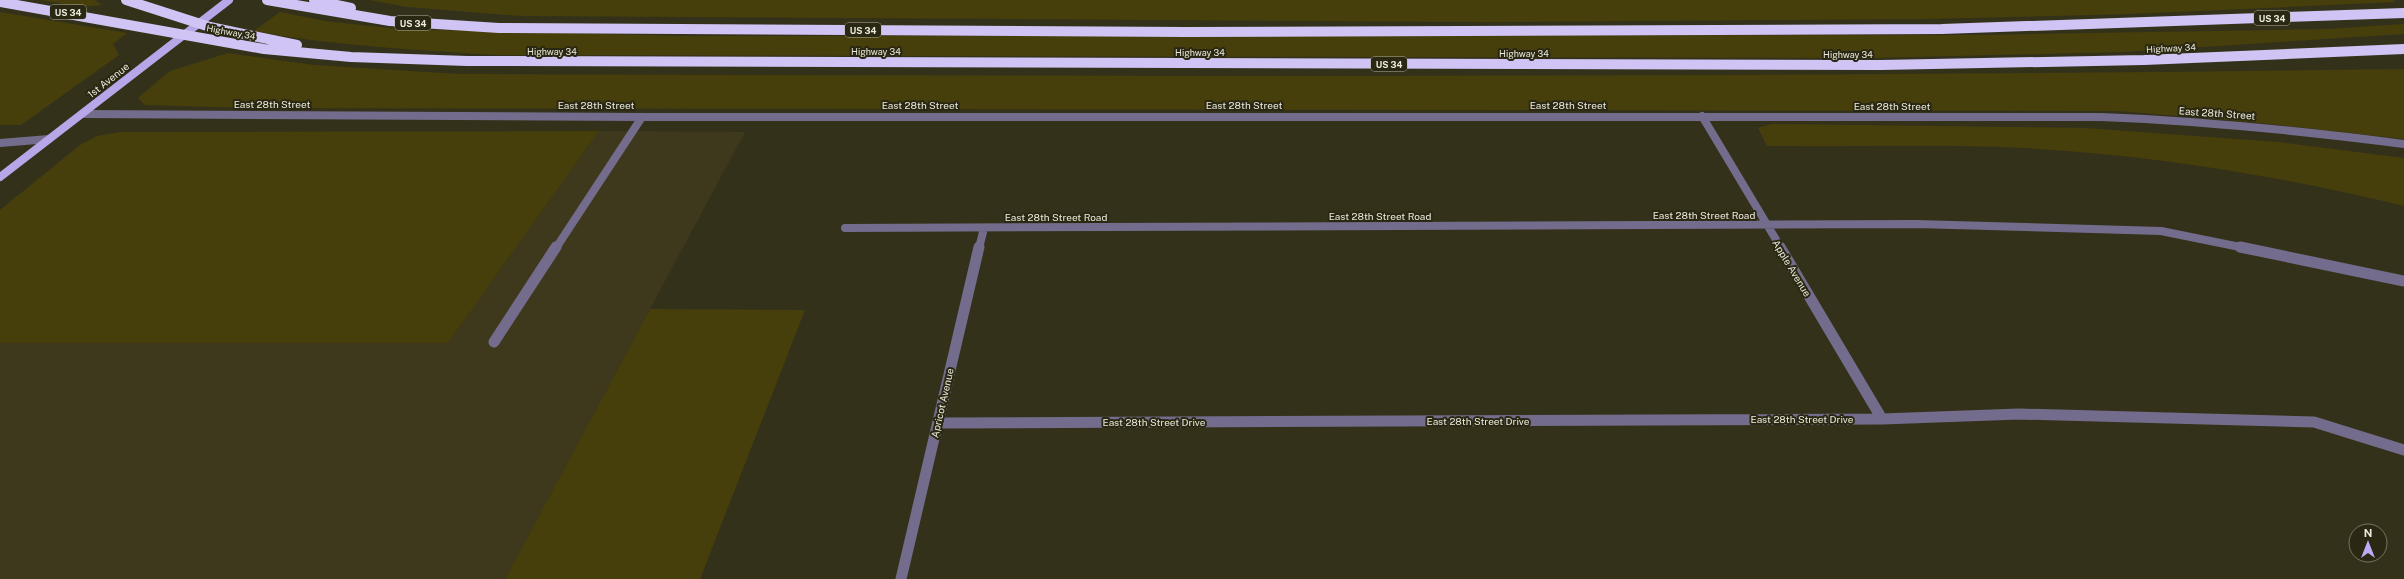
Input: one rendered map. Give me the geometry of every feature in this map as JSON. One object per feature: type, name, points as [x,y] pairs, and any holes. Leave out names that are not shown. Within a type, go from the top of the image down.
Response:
[{"type":"highway","points":[[126,0],[152,10],[244,35],[373,58]]},
{"type":"highway","name":"Highway 34","points":[[267,0],[425,25],[540,28],[1186,32],[1942,29],[2404,12]]},
{"type":"highway","points":[[314,0],[369,12],[460,22],[540,28]]},
{"type":"highway","name":"Highway 34","points":[[0,2],[75,13],[236,45],[322,56],[467,61],[1881,65],[2144,60],[2404,49]]},
{"type":"main road","name":"1st Avenue","points":[[0,177],[229,0]]},
{"type":"street","name":"East 28th Street","points":[[83,114],[2101,117],[2193,121],[2304,131],[2404,144]]},
{"type":"street","points":[[494,342],[642,116]]},
{"type":"street","name":"Apple Avenue","points":[[1702,116],[1882,419]]},
{"type":"street","points":[[0,143],[49,139]]},
{"type":"street","name":"East 28th Street Road","points":[[845,228],[1767,226],[1916,224],[2162,230],[2404,282]]},
{"type":"street","name":"Apricot Avenue","points":[[901,579],[984,228]]},
{"type":"street","name":"East 28th Street Drive","points":[[938,423],[1882,419],[2019,414],[2314,422],[2404,450]]},
{"type":"shaded area","points":[[41,0],[95,0],[102,5],[82,7]]},
{"type":"shaded area","points":[[369,0],[2393,0],[2396,2],[2131,14],[1927,19],[1487,22],[521,16],[407,7]]},
{"type":"shaded area","points":[[0,12],[127,33],[113,44],[119,55],[21,125],[0,125]]},
{"type":"shaded area","points":[[280,12],[325,21],[398,29],[687,36],[1975,35],[2329,29],[2404,24],[2404,34],[2123,52],[1870,58],[499,55],[345,44],[254,31]]},
{"type":"shaded area","points":[[228,53],[314,65],[458,74],[1187,76],[1674,75],[2404,69],[2404,139],[2252,122],[2118,111],[253,108],[145,105],[138,98],[170,71]]},
{"type":"shaded area","points":[[1771,124],[2085,128],[2278,142],[2404,158],[2404,206],[2310,185],[2216,168],[2073,151],[1960,146],[1767,146],[1758,128]]},
{"type":"shaded area","points":[[599,131],[745,132],[505,579],[0,579],[0,343],[448,343]]},
{"type":"shaded area","points":[[599,131],[448,343],[0,343],[0,210],[80,145],[97,136],[120,132]]},
{"type":"shaded area","points":[[650,309],[805,310],[700,579],[505,579]]}]
